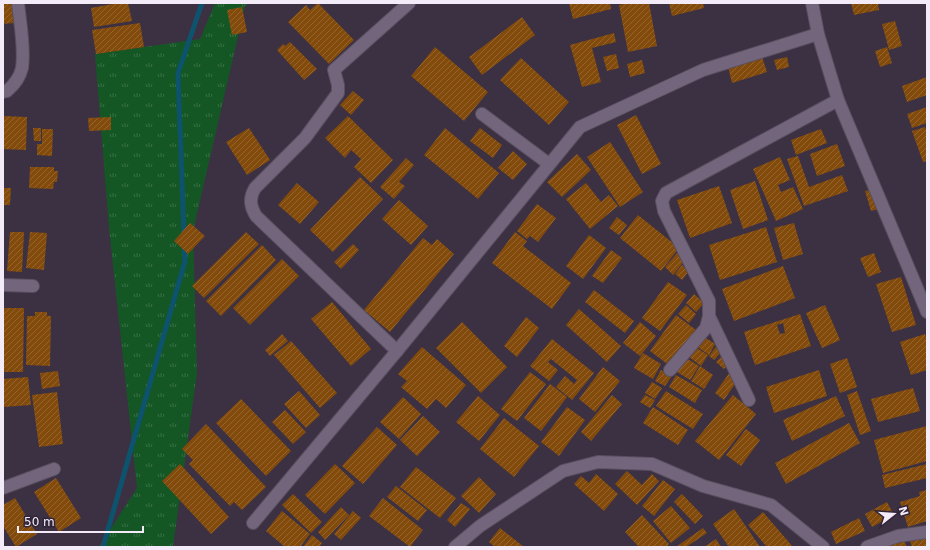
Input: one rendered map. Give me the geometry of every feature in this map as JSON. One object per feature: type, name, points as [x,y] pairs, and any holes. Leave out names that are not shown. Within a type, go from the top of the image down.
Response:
[{"type":"street","points":[[3,92],[7,92],[16,82],[22,68],[22,37],[18,3]]},
{"type":"street","points":[[397,351],[256,216],[250,202],[255,188],[305,138],[338,93],[338,85],[334,70],[409,3]]},
{"type":"street","points":[[812,3],[818,34],[838,100],[927,312]]},
{"type":"street","points":[[252,523],[397,351],[580,127],[703,70],[818,34]]},
{"type":"street","points":[[750,400],[710,316],[709,301],[664,211],[662,201],[666,193],[838,100]]},
{"type":"street","points":[[482,114],[549,164]]},
{"type":"street","points":[[3,285],[33,286]]},
{"type":"street","points":[[670,370],[706,328],[710,316]]},
{"type":"street","points":[[455,547],[480,526],[563,471],[598,462],[652,464],[704,486],[771,505],[823,547]]},
{"type":"street","points":[[3,488],[54,469]]},
{"type":"street","points":[[867,547],[898,536],[927,532]]},
{"type":"green space","points":[[215,3],[249,3],[245,6],[193,231],[197,373],[173,547],[99,547],[137,488],[109,228],[95,54],[200,39]]},
{"type":"building","points":[[3,3],[12,3],[14,23],[3,24]]},
{"type":"building","points":[[118,3],[128,3],[132,21],[94,27],[91,8]]},
{"type":"building","points":[[318,3],[354,40],[329,64],[288,22],[306,5],[310,10]]},
{"type":"building","points":[[569,3],[610,3],[611,9],[573,19]]},
{"type":"building","points":[[627,3],[649,3],[657,46],[628,52],[619,5]]},
{"type":"building","points":[[669,3],[703,3],[704,8],[672,16]]},
{"type":"building","points":[[851,3],[878,3],[879,10],[854,15]]},
{"type":"building","points":[[242,7],[247,32],[232,35],[227,10]]},
{"type":"building","points":[[522,17],[535,35],[482,75],[469,57]]},
{"type":"building","points":[[895,21],[902,46],[889,50],[882,24]]},
{"type":"building","points":[[140,23],[144,47],[96,54],[92,30]]},
{"type":"building","points":[[614,33],[616,42],[592,48],[601,82],[582,87],[570,45]]},
{"type":"building","points":[[290,42],[317,69],[304,80],[277,50],[283,44],[285,46]]},
{"type":"building","points":[[435,47],[488,92],[464,121],[411,76]]},
{"type":"building","points":[[887,47],[892,63],[880,67],[875,51]]},
{"type":"building","points":[[616,54],[619,68],[607,71],[603,57]]},
{"type":"building","points":[[762,57],[767,72],[732,83],[728,67]]},
{"type":"building","points":[[787,57],[789,67],[777,70],[774,60]]},
{"type":"building","points":[[521,58],[569,102],[549,125],[500,80]]},
{"type":"building","points":[[642,60],[645,73],[630,77],[627,64]]},
{"type":"building","points":[[927,77],[927,95],[907,102],[902,86]]},
{"type":"building","points":[[353,91],[364,100],[351,115],[340,105]]},
{"type":"building","points":[[927,107],[927,123],[912,128],[907,114]]},
{"type":"building","points":[[636,115],[661,164],[642,174],[617,125]]},
{"type":"building","points":[[3,116],[27,117],[26,150],[3,149]]},
{"type":"building","points":[[348,116],[393,160],[371,183],[354,167],[361,159],[351,150],[345,158],[325,138]]},
{"type":"building","points":[[111,117],[111,130],[89,131],[88,118]]},
{"type":"building","points":[[925,127],[927,133],[927,161],[923,162],[912,131]]},
{"type":"building","points":[[33,128],[41,128],[41,141],[34,141]]},
{"type":"building","points":[[249,128],[270,160],[247,175],[226,142]]},
{"type":"building","points":[[445,128],[499,173],[478,199],[424,155]]},
{"type":"building","points":[[480,128],[502,145],[493,158],[470,141]]},
{"type":"building","points":[[42,129],[53,129],[52,156],[37,155],[37,144],[42,144]]},
{"type":"building","points":[[821,129],[827,143],[796,155],[791,140]]},
{"type":"building","points":[[610,142],[643,192],[620,207],[587,157]]},
{"type":"building","points":[[837,144],[845,166],[817,176],[810,154]]},
{"type":"building","points":[[513,151],[527,164],[513,180],[498,168]]},
{"type":"building","points":[[577,154],[591,170],[562,197],[547,182]]},
{"type":"building","points":[[798,156],[809,187],[842,175],[848,191],[804,206],[787,159]]},
{"type":"building","points":[[780,157],[790,180],[778,185],[781,192],[793,187],[803,209],[776,221],[753,169]]},
{"type":"building","points":[[406,158],[414,165],[399,182],[405,186],[394,199],[380,187]]},
{"type":"building","points":[[30,167],[54,167],[54,171],[58,171],[57,182],[54,182],[53,189],[29,188]]},
{"type":"building","points":[[360,177],[383,199],[333,252],[310,230]]},
{"type":"building","points":[[755,181],[768,220],[743,229],[730,190]]},
{"type":"building","points":[[297,183],[319,202],[300,224],[278,205]]},
{"type":"building","points":[[586,183],[601,202],[609,195],[618,206],[590,229],[566,199]]},
{"type":"building","points":[[719,186],[732,223],[690,238],[677,200]]},
{"type":"building","points":[[3,188],[11,188],[10,205],[3,205]]},
{"type":"building","points":[[873,189],[879,209],[871,211],[865,191]]},
{"type":"building","points":[[399,200],[428,226],[411,245],[382,219]]},
{"type":"building","points":[[537,204],[556,218],[538,242],[530,236],[527,239],[517,231]]},
{"type":"building","points":[[638,215],[679,248],[661,271],[620,238]]},
{"type":"building","points":[[617,217],[627,225],[619,235],[609,228]]},
{"type":"building","points":[[190,223],[205,236],[188,254],[174,241]]},
{"type":"building","points":[[794,223],[803,254],[783,260],[774,228]]},
{"type":"building","points":[[766,227],[777,262],[720,280],[709,245]]},
{"type":"building","points":[[10,232],[24,232],[22,272],[7,271]]},
{"type":"building","points":[[30,232],[47,233],[44,270],[26,268]]},
{"type":"building","points":[[246,232],[259,244],[204,298],[192,286]]},
{"type":"building","points":[[515,232],[527,241],[523,246],[571,283],[552,309],[492,263]]},
{"type":"building","points":[[589,235],[606,248],[583,279],[566,266]]},
{"type":"building","points":[[423,238],[432,245],[437,239],[454,254],[390,332],[364,310]]},
{"type":"building","points":[[353,244],[359,250],[341,269],[334,262]]},
{"type":"building","points":[[262,245],[276,260],[221,316],[206,301]]},
{"type":"building","points":[[611,250],[622,258],[603,283],[592,276]]},
{"type":"building","points":[[678,252],[686,259],[673,275],[665,267]]},
{"type":"building","points":[[874,253],[881,272],[868,277],[860,258]]},
{"type":"building","points":[[282,259],[299,276],[250,325],[233,308]]},
{"type":"building","points":[[682,265],[689,271],[682,280],[675,274]]},
{"type":"building","points":[[783,266],[795,298],[734,321],[722,289]]},
{"type":"building","points":[[901,277],[916,325],[892,332],[876,284]]},
{"type":"building","points":[[668,282],[687,295],[660,331],[642,318]]},
{"type":"building","points":[[594,290],[634,321],[625,333],[585,302]]},
{"type":"building","points":[[694,294],[704,303],[696,312],[686,303]]},
{"type":"building","points":[[332,302],[371,349],[351,366],[311,319]]},
{"type":"building","points":[[686,305],[696,314],[689,323],[678,314]]},
{"type":"building","points":[[825,305],[840,340],[822,348],[806,313]]},
{"type":"building","points":[[3,308],[24,308],[23,372],[3,372]]},
{"type":"building","points":[[579,309],[621,346],[607,362],[566,325]]},
{"type":"building","points":[[35,312],[47,312],[47,316],[51,316],[50,366],[26,365],[27,316],[35,316]]},
{"type":"building","points":[[800,314],[811,346],[755,365],[744,332]],"holes":[[[783,323],[785,333],[780,334],[777,325]]]},
{"type":"building","points":[[676,315],[696,330],[670,366],[650,351]]},
{"type":"building","points":[[526,317],[539,328],[517,357],[504,346]]},
{"type":"building","points":[[462,322],[507,367],[481,393],[436,348]]},
{"type":"building","points":[[640,322],[656,336],[640,356],[623,343]]},
{"type":"building","points":[[282,334],[288,341],[270,356],[265,350]]},
{"type":"building","points":[[925,334],[927,341],[927,370],[911,375],[900,342]]},
{"type":"building","points":[[703,336],[715,344],[709,355],[696,346]]},
{"type":"building","points":[[552,339],[594,373],[572,400],[556,387],[565,376],[574,384],[577,380],[551,359],[548,362],[558,370],[549,381],[530,366]]},
{"type":"building","points":[[291,341],[337,393],[320,408],[274,355]]},
{"type":"building","points":[[718,344],[724,349],[714,360],[709,356]]},
{"type":"building","points":[[422,347],[466,385],[446,408],[436,399],[427,409],[401,387],[407,381],[398,374]]},
{"type":"building","points":[[695,347],[708,355],[701,366],[689,357]]},
{"type":"building","points":[[643,353],[661,364],[653,379],[634,368]]},
{"type":"building","points":[[723,355],[730,361],[724,369],[716,362]]},
{"type":"building","points":[[686,358],[699,366],[690,380],[677,372]]},
{"type":"building","points":[[847,358],[857,387],[840,393],[830,364]]},
{"type":"building","points":[[700,366],[713,375],[704,389],[691,381]]},
{"type":"building","points":[[603,367],[620,381],[595,412],[579,399]]},
{"type":"building","points":[[661,370],[672,376],[665,386],[655,381]]},
{"type":"building","points":[[819,370],[827,396],[774,413],[766,387]]},
{"type":"building","points":[[58,371],[60,386],[42,389],[40,373]]},
{"type":"building","points":[[530,372],[546,384],[517,421],[501,409]]},
{"type":"building","points":[[730,372],[739,378],[724,400],[715,393]]},
{"type":"building","points":[[676,375],[702,390],[695,403],[669,387]]},
{"type":"building","points":[[28,377],[31,405],[3,407],[3,379]]},
{"type":"building","points":[[652,382],[662,388],[655,399],[645,393]]},
{"type":"building","points":[[550,384],[567,397],[541,431],[524,418]]},
{"type":"building","points":[[913,388],[920,411],[878,422],[871,399]]},
{"type":"building","points":[[299,391],[320,415],[306,428],[284,404]]},
{"type":"building","points":[[666,391],[703,414],[693,429],[656,406]]},
{"type":"building","points":[[857,391],[871,431],[860,435],[847,395]]},
{"type":"building","points":[[57,392],[63,444],[39,447],[32,395]]},
{"type":"building","points":[[612,395],[622,404],[591,441],[581,432]]},
{"type":"building","points":[[645,395],[655,400],[650,408],[640,402]]},
{"type":"building","points":[[733,395],[756,414],[719,460],[695,441]]},
{"type":"building","points":[[478,396],[500,415],[479,441],[456,422]]},
{"type":"building","points":[[836,396],[845,416],[792,441],[783,420]]},
{"type":"building","points":[[403,397],[421,414],[399,439],[380,422]]},
{"type":"building","points":[[241,399],[291,451],[266,476],[216,423]]},
{"type":"building","points":[[567,407],[585,420],[559,456],[541,442]]},
{"type":"building","points":[[653,407],[688,430],[678,445],[643,423]]},
{"type":"building","points":[[285,410],[306,432],[293,444],[272,422]]},
{"type":"building","points":[[423,416],[440,432],[417,456],[400,440]]},
{"type":"building","points":[[504,418],[539,446],[514,477],[480,449]]},
{"type":"building","points":[[849,423],[860,443],[786,484],[775,463]]},
{"type":"building","points":[[206,424],[266,487],[242,510],[234,502],[230,506],[189,464],[193,460],[182,449]]},
{"type":"building","points":[[927,426],[927,461],[883,473],[874,440]]},
{"type":"building","points":[[377,427],[397,445],[363,484],[342,466]]},
{"type":"building","points":[[746,429],[760,440],[741,466],[726,455]]},
{"type":"building","points":[[180,464],[229,517],[211,534],[162,481]]},
{"type":"building","points":[[335,464],[355,483],[325,514],[305,495]]},
{"type":"building","points":[[927,464],[927,478],[885,488],[882,475]]},
{"type":"building","points":[[416,467],[456,498],[440,518],[400,487]]},
{"type":"building","points":[[627,471],[642,485],[652,474],[659,481],[637,505],[615,484]]},
{"type":"building","points":[[596,474],[618,494],[604,511],[574,484],[581,476],[589,483]]},
{"type":"building","points":[[479,477],[496,494],[479,513],[461,496]]},
{"type":"building","points":[[56,478],[81,518],[59,532],[34,492]]},
{"type":"building","points":[[663,480],[675,489],[654,516],[642,506]]},
{"type":"building","points":[[396,486],[427,510],[418,521],[387,497]]},
{"type":"building","points":[[927,490],[927,521],[908,527],[900,502],[920,496],[919,492]]},
{"type":"building","points":[[293,494],[322,522],[311,533],[282,505]]},
{"type":"building","points":[[682,494],[703,516],[695,524],[674,502]]},
{"type":"building","points":[[15,498],[37,534],[16,547],[3,526],[3,505]]},
{"type":"building","points":[[383,498],[423,530],[410,547],[369,516]]},
{"type":"building","points":[[887,502],[894,515],[872,527],[865,514]]},
{"type":"building","points":[[461,503],[470,509],[455,527],[447,520]]},
{"type":"building","points":[[671,506],[690,528],[671,543],[653,521]]},
{"type":"building","points":[[341,507],[349,515],[325,540],[318,532]]},
{"type":"building","points":[[734,509],[760,547],[729,547],[713,524]]},
{"type":"building","points":[[282,511],[310,534],[300,547],[285,547],[266,531]]},
{"type":"building","points":[[353,511],[361,518],[341,540],[334,534]]},
{"type":"building","points":[[763,512],[793,547],[767,547],[748,525]]},
{"type":"building","points":[[642,515],[669,544],[666,547],[639,547],[625,532]]},
{"type":"building","points":[[859,518],[865,531],[836,544],[831,532]]},
{"type":"building","points":[[500,528],[524,547],[495,547],[489,542]]},
{"type":"building","points":[[703,528],[707,533],[686,547],[676,547]]},
{"type":"building","points":[[312,535],[322,543],[319,547],[303,547]]},
{"type":"building","points":[[927,536],[927,547],[912,547],[910,541]]},
{"type":"building","points":[[716,539],[721,547],[704,547]]},
{"type":"building","points":[[904,540],[907,547],[887,547]]},
{"type":"waterway","points":[[184,235],[178,73],[202,3]]},
{"type":"waterway","points":[[103,547],[185,261],[184,245]]}]
